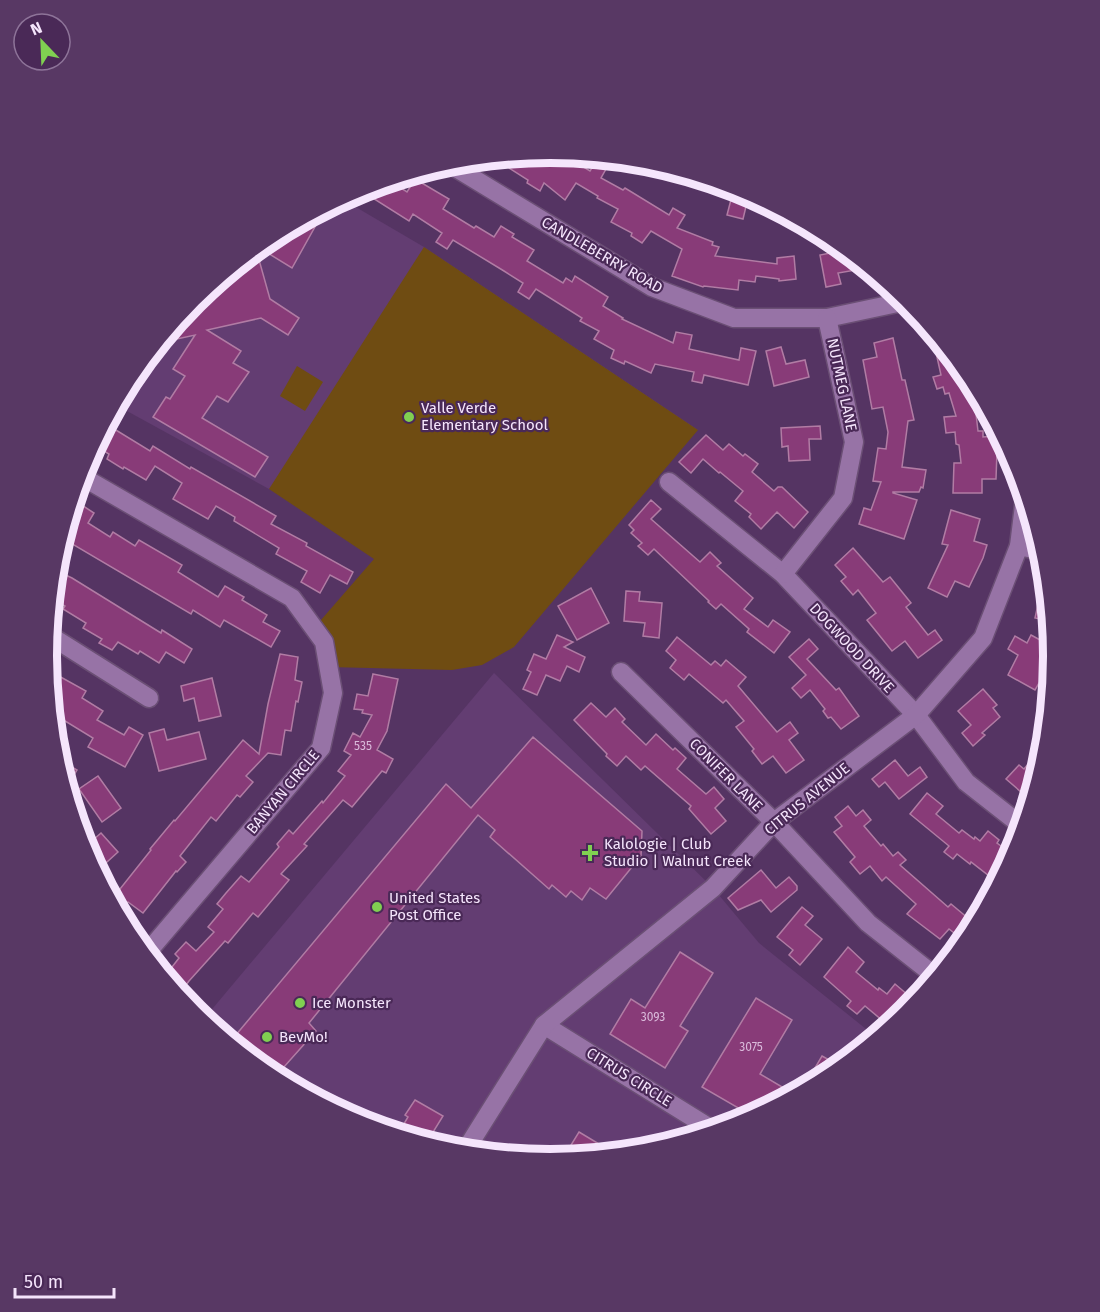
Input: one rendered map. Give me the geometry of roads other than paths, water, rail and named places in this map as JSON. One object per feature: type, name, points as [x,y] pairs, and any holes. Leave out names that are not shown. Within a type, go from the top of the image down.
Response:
[{"type":"street","name":"CANDLEBERRY ROAD","points":[[461,171],[652,287],[734,318],[827,318],[896,304]]},
{"type":"street","name":"NUTMEG LANE","points":[[783,574],[843,498],[854,442],[827,318]]},
{"type":"street","name":"BANYAN CIRCLE","points":[[90,481],[292,598],[324,642],[333,693],[321,748],[152,947]]},
{"type":"street","name":"DOGWOOD DRIVE","points":[[669,482],[783,574],[916,715],[966,782],[1015,820]]},
{"type":"street","name":"CITRUS AVENUE","points":[[470,1143],[544,1025],[713,888],[774,822],[916,715],[983,638],[1019,546],[1023,517]]},
{"type":"street","points":[[1019,546],[1031,548]]},
{"type":"street","points":[[57,640],[149,698]]},
{"type":"street","name":"CONIFER LANE","points":[[621,672],[774,822],[868,922],[929,971]]},
{"type":"street","name":"CITRUS CIRCLE","points":[[544,1025],[704,1124]]},
{"type":"place","name":"Valle Verde Elementary School","points":[[409,417]]},
{"type":"place","name":"Kalologie | Club Studio | Walnut Creek","points":[[590,853]]},
{"type":"place","name":"United States Post Office","points":[[377,907]]},
{"type":"place","name":"Ice Monster","points":[[300,1003]]},
{"type":"place","name":"BevMo!","points":[[267,1037]]}]
